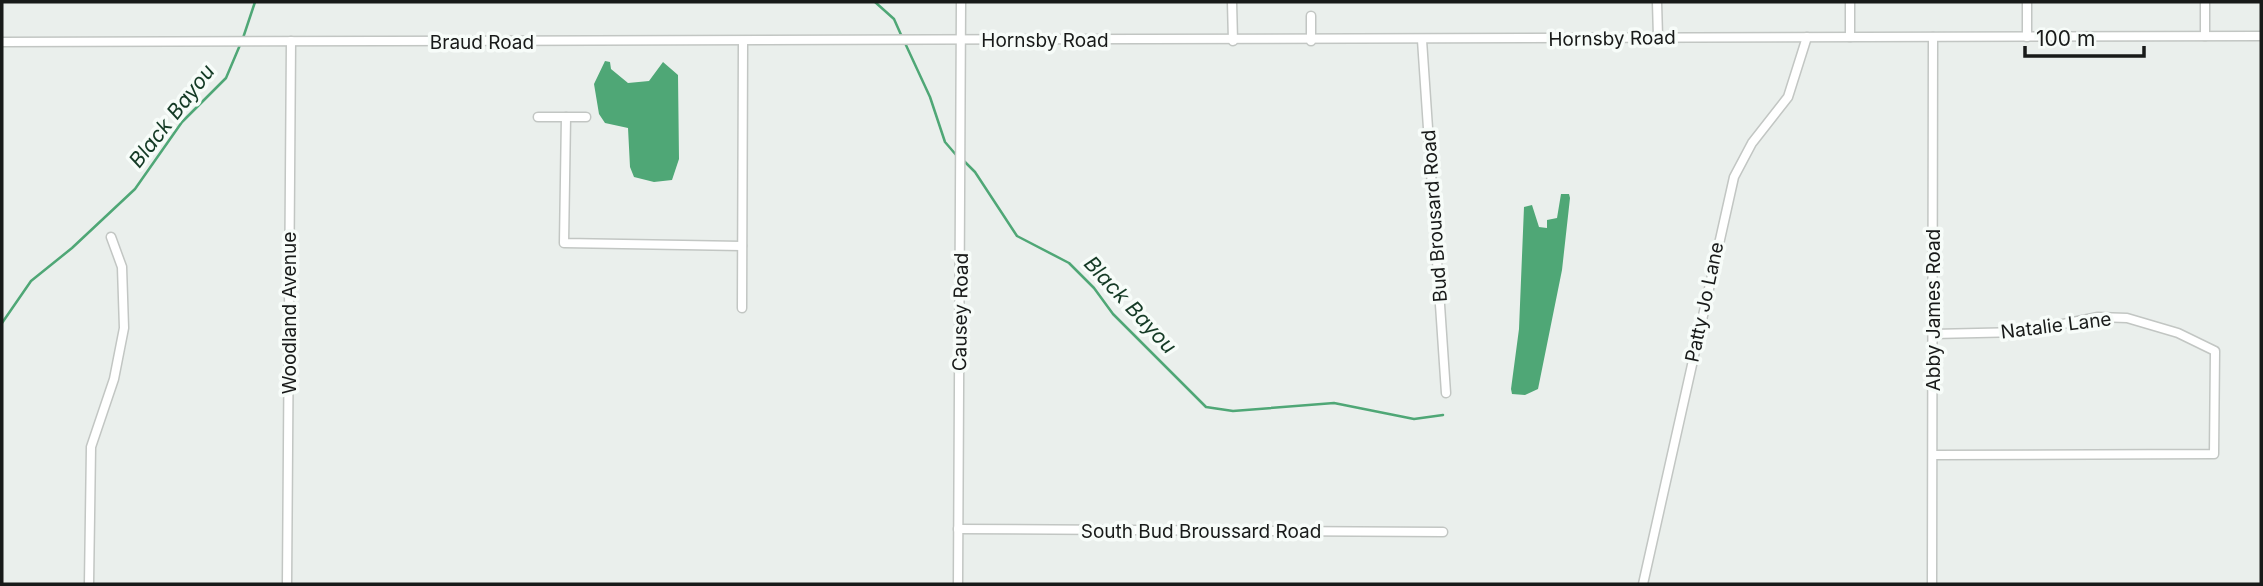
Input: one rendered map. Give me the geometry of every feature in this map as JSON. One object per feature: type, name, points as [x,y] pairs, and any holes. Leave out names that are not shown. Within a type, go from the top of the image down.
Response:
[{"type":"street","name":"Causey Road","points":[[957,584],[961,2]]},
{"type":"street","points":[[1232,2],[1233,41]]},
{"type":"street","points":[[1657,2],[1658,37]]},
{"type":"street","points":[[1850,2],[1850,37]]},
{"type":"street","points":[[2027,2],[2027,37]]},
{"type":"street","points":[[2205,36],[2206,2]]},
{"type":"street","points":[[1311,16],[1311,41]]},
{"type":"street","name":"Hornsby Road","points":[[962,39],[1311,41],[1658,37],[2261,36]]},
{"type":"street","name":"Patty Jo Lane","points":[[1643,584],[1734,177],[1752,143],[1788,97],[1807,37]]},
{"type":"street","name":"Abby James Road","points":[[1932,584],[1933,37]]},
{"type":"street","name":"Braud Road","points":[[2,42],[251,44],[291,41],[743,42],[962,39]]},
{"type":"street","name":"Bud Brousard Road","points":[[1422,40],[1446,393]]},
{"type":"street","name":"Woodland Avenue","points":[[287,584],[291,41]]},
{"type":"street","points":[[742,308],[743,42]]},
{"type":"street","points":[[538,117],[586,117]]},
{"type":"street","points":[[566,117],[564,243],[742,246]]},
{"type":"street","points":[[89,584],[91,447],[114,379],[124,328],[122,267],[111,237]]},
{"type":"street","name":"Natalie Lane","points":[[1933,334],[2022,332],[2098,317],[2127,317],[2178,333],[2215,351],[2214,454],[1934,455]]},
{"type":"street","name":"South Bud Broussard Road","points":[[958,529],[1443,532]]},
{"type":"shaded area","points":[[605,61],[610,62],[611,69],[628,83],[649,81],[663,62],[678,75],[679,159],[672,180],[654,182],[634,177],[630,167],[628,128],[605,123],[599,114],[594,84]]},
{"type":"shaded area","points":[[1561,194],[1569,194],[1570,198],[1562,270],[1538,389],[1525,395],[1512,394],[1519,329],[1524,207],[1532,205],[1539,227],[1547,228],[1547,220],[1557,218]]},
{"type":"waterway","name":"Black Bayou","points":[[243,38],[255,2]]},
{"type":"waterway","name":"Black Bayou","points":[[875,2],[894,19],[902,37]]},
{"type":"waterway","name":"Black Bayou","points":[[905,43],[930,97],[945,142],[957,156]]},
{"type":"waterway","name":"Black Bayou","points":[[2,323],[31,281],[72,248],[135,189],[182,122],[226,78],[240,45]]},
{"type":"waterway","name":"Black Bayou","points":[[963,160],[975,172],[1017,236],[1069,263],[1094,288],[1113,314],[1206,407],[1233,411],[1334,403],[1414,419],[1443,415]]}]
